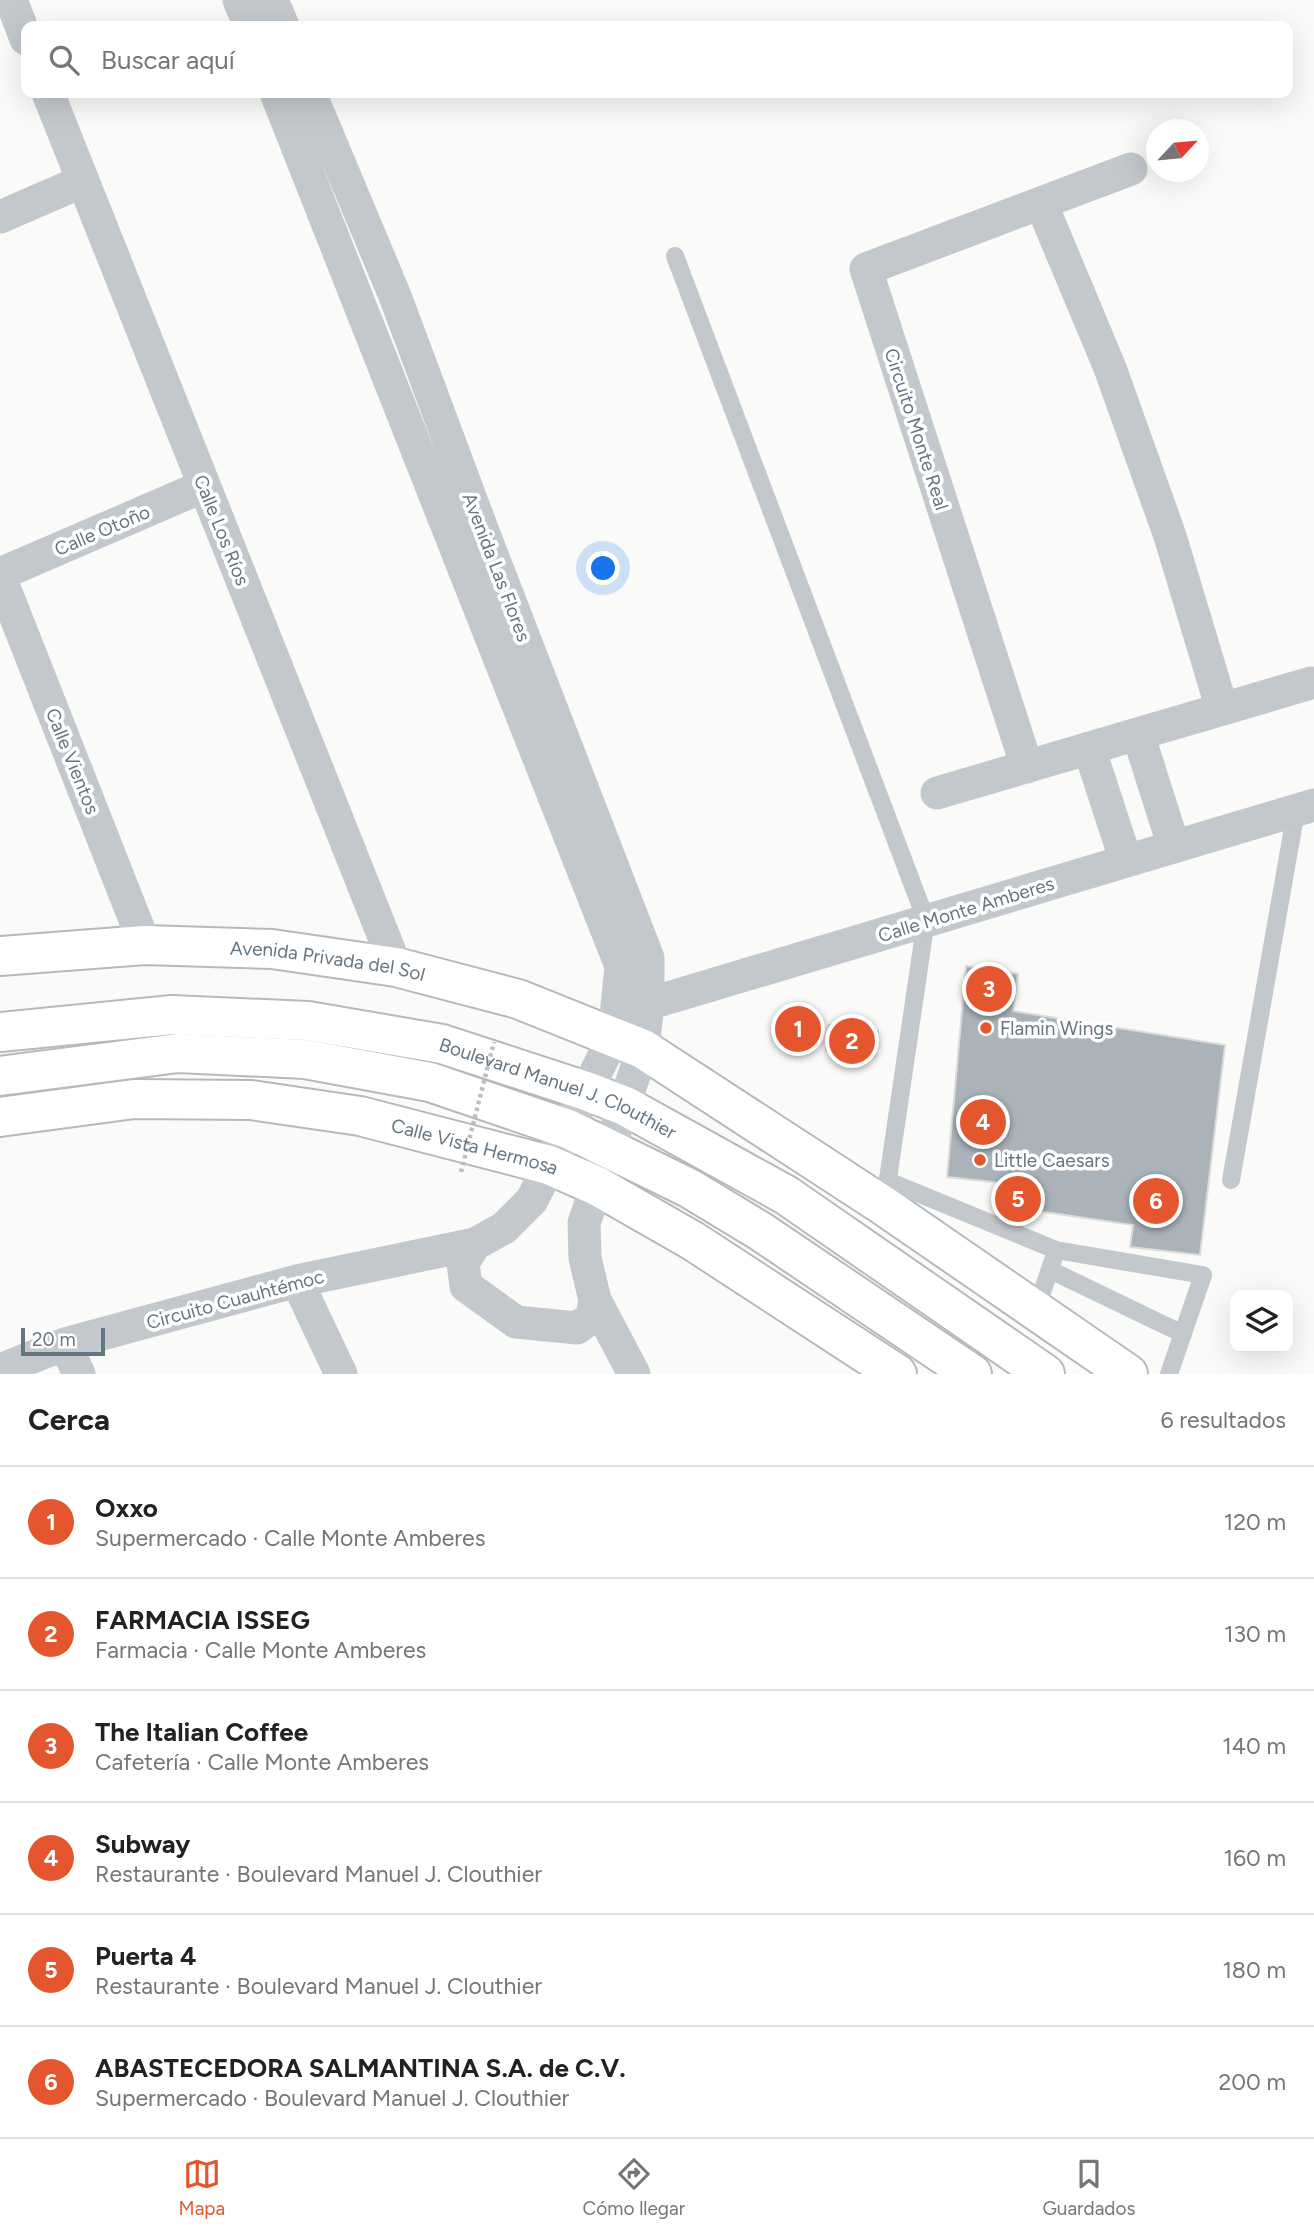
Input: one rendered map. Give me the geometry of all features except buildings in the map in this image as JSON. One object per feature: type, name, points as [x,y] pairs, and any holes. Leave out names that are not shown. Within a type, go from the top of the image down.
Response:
[{"type":"main road","name":"Avenida Privada del Sol","points":[[0,956],[145,945],[271,949],[396,967],[518,999],[631,1024],[886,1193],[1036,1310],[1128,1374]]},
{"type":"main road","name":"Boulevard Manuel J. Clouthier","points":[[0,1032],[172,1015],[308,1021],[442,1044],[586,1091],[625,1107],[786,1195],[1045,1374]]},
{"type":"main road","name":"Boulevard Manuel J. Clouthier","points":[[0,1076],[178,1053],[305,1059],[430,1082],[568,1129],[689,1188],[760,1231],[972,1374]]},
{"type":"main road","name":"Calle Vista Hermosa","points":[[0,1117],[134,1099],[251,1100],[360,1116],[549,1165],[597,1186],[693,1241],[897,1374]]},
{"type":"street","points":[[11,0],[21,26]]},
{"type":"street","points":[[239,0],[248,21]]},
{"type":"street","points":[[272,0],[281,21]]},
{"type":"street","name":"Calle Los Ríos","points":[[50,98],[396,967]]},
{"type":"street","name":"Avenida Las Flores","points":[[278,98],[363,308],[467,534],[648,958],[631,1024]]},
{"type":"street","name":"Avenida Las Flores","points":[[312,98],[395,296],[467,534]]},
{"type":"street","name":"Circuito Monte Real","points":[[1027,767],[866,269],[1131,169]]},
{"type":"street","points":[[0,217],[83,181]]},
{"type":"street","points":[[1041,203],[1111,368],[1170,536],[1222,709]]},
{"type":"street","points":[[363,308],[395,296]]},
{"type":"street","name":"Calle Otoño","points":[[0,576],[204,486]]},
{"type":"street","name":"Calle Vientos","points":[[0,576],[145,945]]},
{"type":"street","points":[[937,793],[1311,683]]},
{"type":"street","points":[[1138,734],[1174,847]]},
{"type":"street","points":[[1089,748],[1126,861]]},
{"type":"street","name":"Calle Monte Amberes","points":[[631,1024],[926,920],[1305,808]]},
{"type":"street","points":[[631,1024],[625,1107],[584,1223],[585,1258],[595,1300],[634,1374]]},
{"type":"street","name":"Circuito Cuauhtémoc","points":[[0,1370],[65,1344],[297,1281],[475,1244],[504,1228],[532,1200],[586,1091],[631,1024]]},
{"type":"street","points":[[475,1244],[463,1263],[466,1286],[516,1322],[577,1328],[592,1317],[595,1300]]},
{"type":"street","points":[[297,1281],[341,1374]]},
{"type":"street","points":[[65,1344],[79,1374]]},
{"type":"lane","points":[[675,256],[926,920],[886,1193],[1056,1250],[1203,1275],[1169,1374]]},
{"type":"lane","points":[[1231,1180],[1305,808]]},
{"type":"lane","points":[[1036,1310],[1056,1250]]},
{"type":"lane","points":[[1050,1270],[1183,1334]]},
{"type":"path","points":[[461,1172],[494,1042]]},
{"type":"place","name":"The Italian Coffee","points":[[989,989]]},
{"type":"place","name":"Flamin Wings","points":[[986,1028]]},
{"type":"place","name":"Oxxo","points":[[798,1029]]},
{"type":"place","name":"FARMACIA ISSEG","points":[[852,1041]]},
{"type":"place","name":"Subway","points":[[983,1122]]},
{"type":"place","name":"Little Caesars","points":[[980,1160]]},
{"type":"place","name":"Puerta 4","points":[[1018,1199]]},
{"type":"place","name":"ABASTECEDORA SALMANTINA S.A. de C.V.","points":[[1156,1201]]}]
